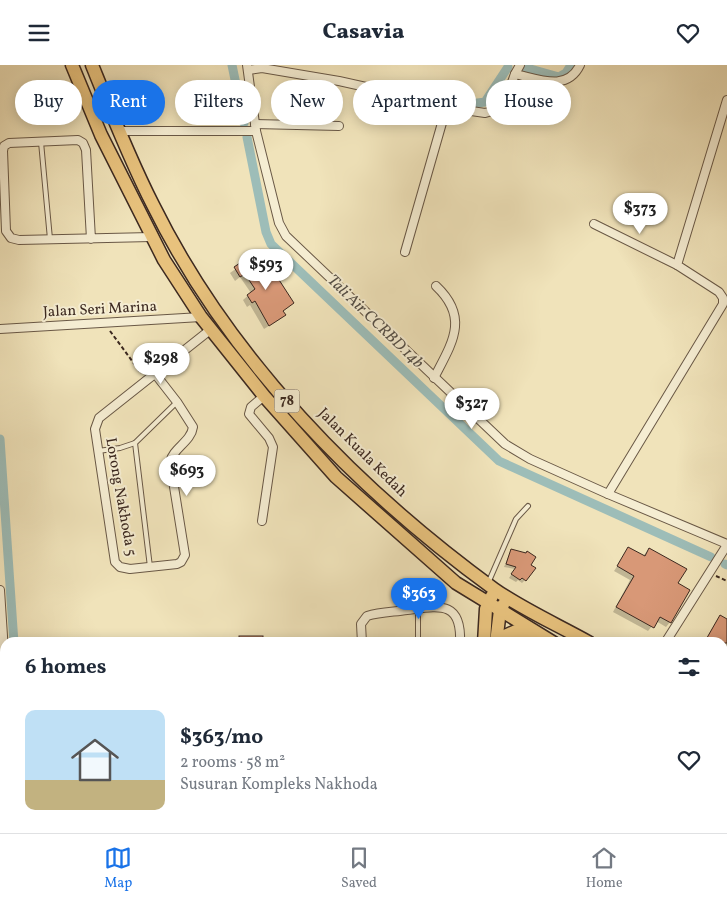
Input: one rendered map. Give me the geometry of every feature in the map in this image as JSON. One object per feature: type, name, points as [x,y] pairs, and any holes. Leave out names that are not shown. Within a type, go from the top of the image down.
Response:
[{"type":"main road","name":"78","points":[[72,65],[101,135],[124,177],[150,237],[201,317],[264,396],[336,477],[456,583],[544,637]]},
{"type":"main road","name":"Jalan Kuala Kedah","points":[[92,65],[153,206],[171,238],[215,308],[249,354],[288,401],[350,467],[416,527],[491,586],[579,637]]},
{"type":"main road","points":[[456,583],[475,601],[490,637]]},
{"type":"main road","points":[[484,626],[491,586]]},
{"type":"main road","points":[[493,637],[500,610],[508,597]]},
{"type":"main road","points":[[503,637],[516,631],[538,633]]},
{"type":"street","points":[[476,112],[485,113],[494,110],[504,100],[520,65]]},
{"type":"street","points":[[515,75],[559,82],[573,76],[580,65]]},
{"type":"street","points":[[353,85],[262,67],[248,68],[256,127],[279,223],[284,234],[505,444],[530,459],[727,544],[669,637]]},
{"type":"street","points":[[678,265],[724,118],[727,100]]},
{"type":"street","points":[[405,252],[441,125]]},
{"type":"street","points":[[120,131],[256,127],[339,127]]},
{"type":"street","points":[[90,239],[86,150],[83,143],[78,141],[9,143],[4,146],[6,231],[11,238],[19,240],[90,239],[150,237]]},
{"type":"street","points":[[594,224],[678,265],[719,292],[723,298],[722,303],[608,494]]},
{"type":"street","points":[[434,378],[455,335],[456,321],[455,313],[448,297],[436,286]]},
{"type":"street","name":"Jalan Seri Marina","points":[[0,329],[105,325],[201,317]]},
{"type":"street","points":[[147,381],[210,329]]},
{"type":"street","points":[[150,567],[179,564],[185,555],[170,462],[173,455],[191,434],[193,427],[156,375]]},
{"type":"street","name":"Lorong Nakhoda 5","points":[[147,381],[99,418],[95,429],[115,562],[120,567],[130,569],[150,567]]},
{"type":"street","points":[[262,521],[273,447],[269,438],[249,414],[250,407],[264,396]]},
{"type":"street","points":[[0,590],[3,637]]},
{"type":"street","points":[[362,637],[361,624],[364,618],[373,614],[438,607],[450,611],[457,617],[461,626],[460,637]]},
{"type":"lane","points":[[41,142],[50,239]]},
{"type":"lane","points":[[98,451],[120,448],[135,443],[177,402]]},
{"type":"lane","points":[[135,443],[150,567]]},
{"type":"lane","points":[[491,586],[516,519],[528,506]]},
{"type":"lane","points":[[418,609],[418,637]]},
{"type":"path","points":[[105,325],[147,381]]},
{"type":"path","points":[[710,573],[727,581]]},
{"type":"building","points":[[252,255],[264,274],[272,269],[294,303],[283,311],[286,315],[269,326],[255,301],[252,303],[247,295],[255,289],[245,274],[240,277],[234,267]]},
{"type":"building","points":[[628,547],[645,556],[649,548],[687,569],[678,583],[690,590],[671,623],[660,617],[654,628],[616,607],[634,576],[617,566]]},
{"type":"building","points":[[511,549],[526,553],[527,551],[536,557],[531,565],[536,568],[526,581],[522,578],[520,580],[511,574],[516,567],[506,564]]},
{"type":"building","points":[[720,615],[727,619],[727,637],[707,637]]},
{"type":"building","points":[[239,636],[263,636],[263,637]]},
{"type":"waterway","name":"Tali Air CCRBD 14b","points":[[232,65],[235,80]]},
{"type":"waterway","points":[[523,67],[559,77],[566,73],[571,65]]},
{"type":"waterway","points":[[476,103],[485,102],[508,67]]},
{"type":"waterway","name":"Tali Air CCRBD 14b","points":[[247,137],[266,232],[271,244],[499,461],[711,557]]},
{"type":"waterway","points":[[0,439],[14,637]]}]
